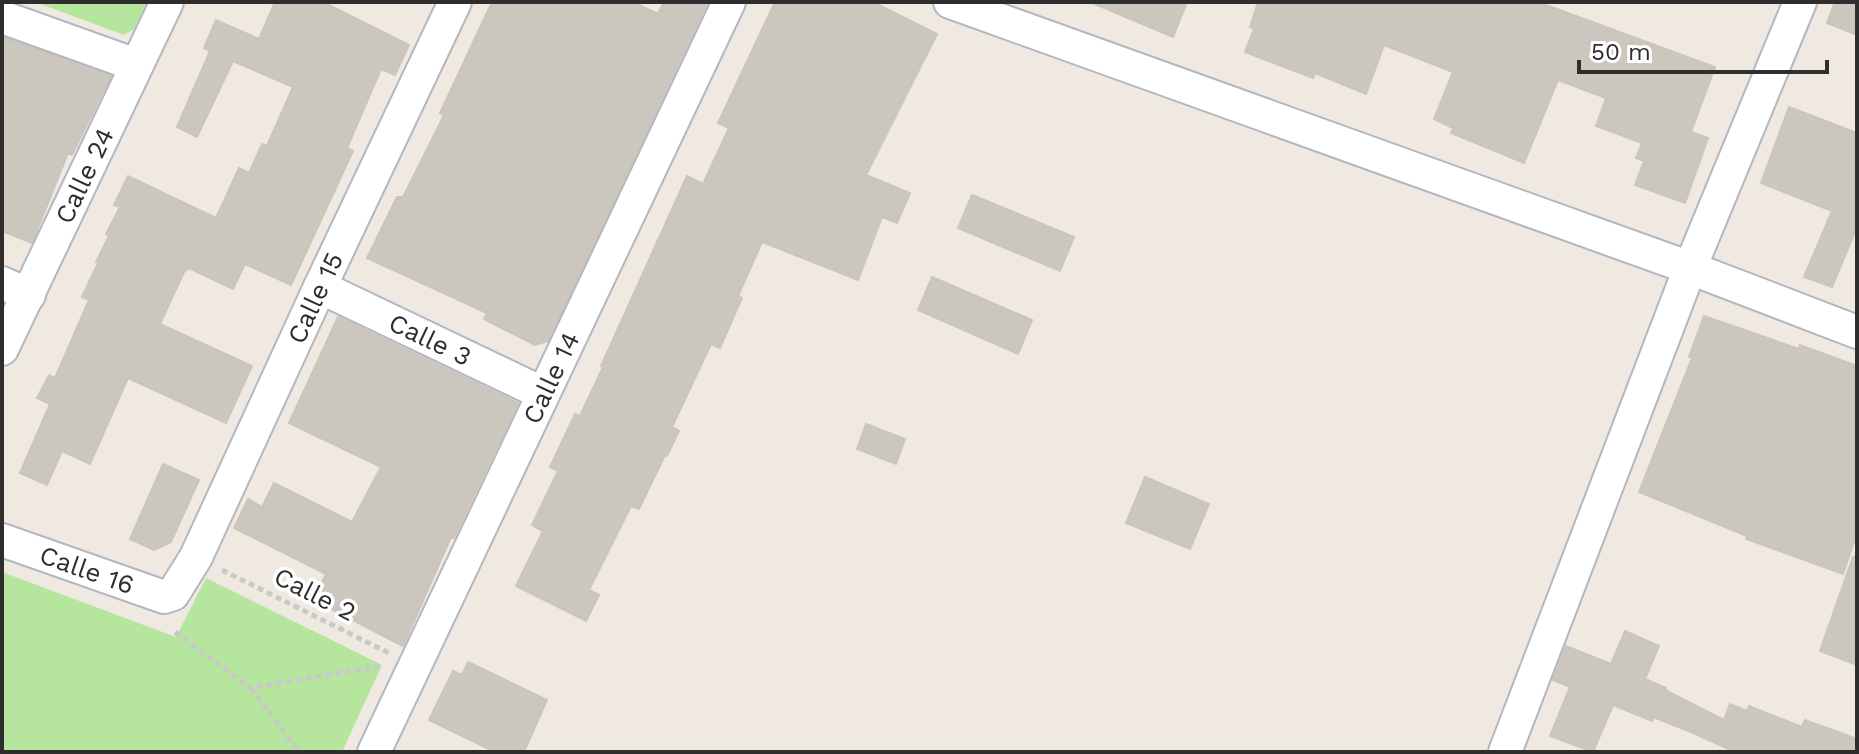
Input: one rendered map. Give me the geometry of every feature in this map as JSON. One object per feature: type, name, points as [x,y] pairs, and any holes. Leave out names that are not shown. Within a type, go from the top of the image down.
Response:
[{"type":"street","name":"Calle 24","points":[[2,349],[15,289],[167,2]]},
{"type":"street","name":"Calle 15","points":[[173,594],[196,557],[455,2]]},
{"type":"street","name":"Calle 14","points":[[374,752],[402,666],[542,393],[729,2]]},
{"type":"street","points":[[950,2],[1690,268],[1857,332]]},
{"type":"street","points":[[1505,752],[1690,268],[1800,2]]},
{"type":"street","points":[[2,17],[136,65]]},
{"type":"street","name":"Calle 3","points":[[320,287],[542,393]]},
{"type":"street","name":"Calle 16","points":[[2,540],[164,597],[173,594]]},
{"type":"path","name":"Calle 2","points":[[196,557],[402,666]]},
{"type":"path","points":[[175,632],[251,688],[299,752]]},
{"type":"path","points":[[251,688],[402,666]]},
{"type":"green space","points":[[35,2],[147,2],[134,29],[124,35]]},
{"type":"green space","points":[[2,572],[176,637],[206,578],[382,665],[342,752],[2,752]]},
{"type":"building","points":[[275,2],[323,2],[409,45],[395,75],[381,69],[347,148],[353,151],[291,285],[245,264],[233,289],[189,268],[184,272],[160,324],[252,366],[226,423],[128,378],[90,464],[62,451],[47,485],[20,473],[50,404],[37,398],[49,375],[55,378],[89,300],[82,297],[109,236],[106,234],[120,207],[114,205],[128,176],[216,218],[239,168],[249,173],[262,144],[267,146],[293,87],[233,61],[197,137],[177,127],[210,51],[204,48],[216,20],[259,39]]},
{"type":"building","points":[[492,2],[633,2],[658,14],[664,2],[708,2],[548,341],[535,345],[484,319],[487,313],[367,258],[397,197],[403,197],[444,115],[440,113]]},
{"type":"building","points":[[775,2],[873,2],[937,34],[866,175],[910,193],[897,223],[882,217],[858,280],[762,242],[738,296],[742,298],[720,348],[711,344],[672,427],[679,431],[667,456],[639,509],[631,506],[589,590],[599,595],[586,621],[516,586],[543,531],[532,525],[558,471],[550,467],[575,414],[580,416],[687,176],[703,184],[729,128],[718,123]]},
{"type":"building","points":[[1090,2],[1187,2],[1173,37]]},
{"type":"building","points":[[1258,2],[1538,2],[1715,67],[1691,132],[1708,138],[1685,203],[1635,185],[1644,161],[1636,158],[1642,143],[1596,126],[1606,98],[1558,80],[1524,163],[1451,133],[1453,128],[1434,119],[1453,72],[1384,45],[1366,94],[1315,73],[1313,78],[1245,52],[1254,29],[1250,27]]},
{"type":"building","points":[[1835,2],[1857,2],[1857,35],[1827,23]]},
{"type":"building","points":[[2,37],[111,76],[72,155],[68,153],[32,243],[2,231]]},
{"type":"building","points":[[1789,107],[1857,133],[1857,227],[1832,287],[1804,277],[1832,211],[1761,183]]},
{"type":"building","points":[[972,195],[1074,237],[1060,271],[958,228]]},
{"type":"building","points":[[932,277],[1032,320],[1018,354],[918,310]]},
{"type":"building","points":[[1704,316],[1857,366],[1857,533],[1843,574],[1746,539],[1747,536],[1639,492],[1692,358],[1689,357]]},
{"type":"building","points":[[338,317],[518,403],[454,538],[451,537],[403,646],[314,600],[326,574],[234,528],[248,499],[262,507],[274,483],[352,522],[381,467],[289,423]]},
{"type":"building","points":[[866,424],[905,439],[896,464],[857,449]]},
{"type":"building","points":[[163,464],[199,480],[171,542],[154,550],[130,539]]},
{"type":"building","points":[[1145,477],[1209,504],[1190,549],[1126,523]]},
{"type":"building","points":[[1853,557],[1857,557],[1857,665],[1820,651]]},
{"type":"building","points":[[1625,631],[1659,646],[1645,679],[1665,690],[1724,720],[1730,704],[1747,711],[1749,706],[1802,727],[1805,720],[1857,739],[1857,752],[1735,752],[1653,717],[1652,721],[1613,705],[1593,752],[1550,736],[1570,687],[1553,680],[1566,646],[1611,664]]},
{"type":"building","points":[[468,662],[547,700],[524,752],[495,752],[429,720],[453,671],[462,675]]}]
